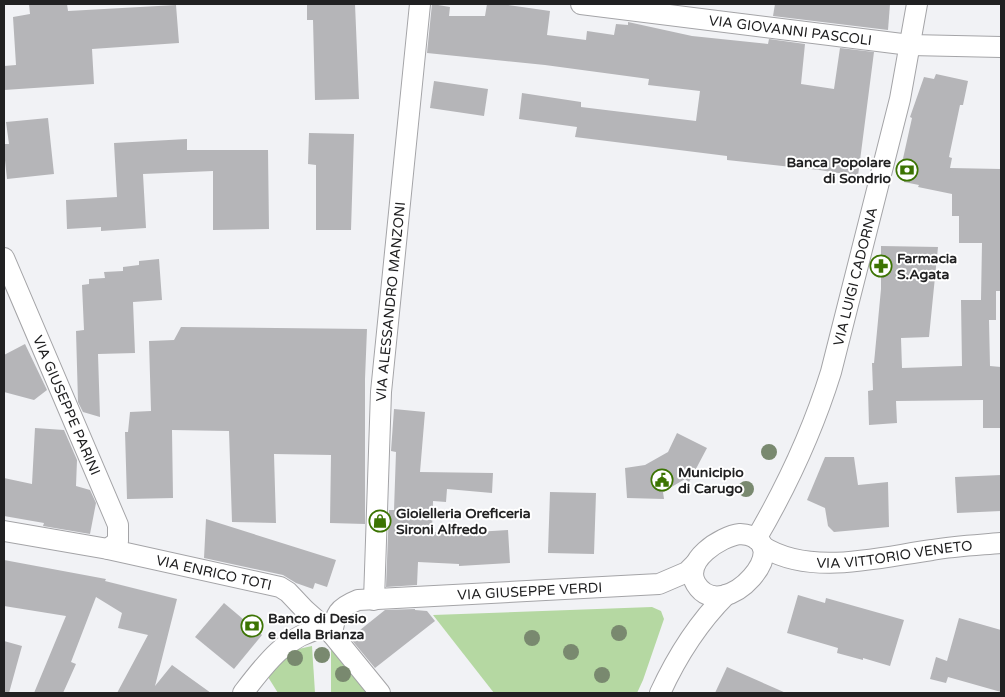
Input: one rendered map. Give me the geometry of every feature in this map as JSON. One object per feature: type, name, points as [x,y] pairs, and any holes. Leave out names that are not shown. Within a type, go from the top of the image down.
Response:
[{"type":"street","name":"VIA ALESSANDRO MANZONI","points":[[366,600],[381,392],[420,4]]},
{"type":"street","name":"VIA GIOVANNI PASCOLI","points":[[582,4],[910,45],[1001,47]]},
{"type":"street","name":"VIA LUIGI CADORNA","points":[[753,539],[772,509],[804,446],[821,405],[900,99],[917,4]]},
{"type":"street","name":"VIA GIUSEPPE PARINI","points":[[4,258],[10,285],[118,525],[118,541],[108,549]]},
{"type":"street","name":"VIA ENRICO TOTI","points":[[4,531],[108,549],[273,584],[288,592],[329,631],[380,693]]},
{"type":"street","points":[[660,693],[671,668],[688,640],[710,611],[726,595],[744,585],[758,571],[763,562],[764,553],[753,539],[730,535],[721,540],[695,564],[693,572],[694,581],[699,590],[706,594],[726,595]]},
{"type":"street","name":"VIA VITTORIO VENETO","points":[[753,539],[788,557],[830,564],[944,548],[1001,543]]},
{"type":"street","points":[[758,571],[788,557]]},
{"type":"street","name":"VIA GIUSEPPE VERDI","points":[[288,592],[313,605],[327,605],[366,600],[660,584],[686,572],[695,564]]},
{"type":"street","points":[[243,693],[266,663],[286,645],[306,634],[329,631],[341,609],[366,600]]},
{"type":"green space","points":[[652,607],[661,611],[664,619],[637,693],[494,693],[433,615]]},
{"type":"green space","points":[[312,646],[315,693],[278,693],[268,677],[294,650]]},
{"type":"green space","points":[[331,648],[367,693],[331,693]]},
{"type":"building","points":[[29,4],[67,4],[68,11],[176,5],[179,43],[92,49],[94,84],[4,90],[4,66],[16,65],[13,17],[30,14]]},
{"type":"building","points":[[307,4],[355,4],[359,99],[315,100],[313,20],[307,20]]},
{"type":"building","points":[[432,4],[450,7],[449,16],[485,16],[487,4],[501,4],[550,11],[547,35],[586,40],[587,31],[614,35],[616,24],[628,25],[628,22],[692,36],[768,44],[769,39],[805,44],[801,84],[834,89],[840,48],[874,52],[858,176],[727,160],[727,156],[575,137],[577,127],[519,119],[522,93],[581,102],[581,107],[696,121],[700,91],[648,85],[649,79],[545,65],[427,53]]},
{"type":"building","points":[[775,4],[890,4],[888,30],[773,16]]},
{"type":"building","points":[[936,74],[968,81],[963,105],[960,105],[949,157],[952,158],[950,168],[1001,169],[1001,291],[996,291],[996,320],[989,320],[990,366],[1001,367],[1001,428],[983,428],[983,400],[896,401],[897,423],[869,425],[868,391],[873,390],[872,363],[874,363],[881,289],[881,246],[938,247],[929,337],[901,338],[902,368],[962,366],[961,300],[981,300],[982,243],[959,243],[959,216],[952,216],[952,194],[904,182],[908,165],[902,163],[912,118],[910,117],[924,77],[934,79]]},
{"type":"building","points":[[434,81],[488,89],[484,116],[430,108]]},
{"type":"building","points":[[48,118],[54,174],[7,179],[4,144],[9,144],[6,122]]},
{"type":"building","points":[[309,133],[354,134],[351,230],[316,230],[316,165],[308,164]]},
{"type":"building","points":[[187,139],[187,150],[268,150],[269,229],[213,230],[213,171],[143,174],[146,228],[101,231],[101,227],[67,229],[66,200],[117,197],[114,143]]},
{"type":"building","points":[[159,259],[162,300],[133,302],[135,353],[98,354],[100,417],[83,412],[78,402],[76,331],[84,330],[82,285],[89,284],[89,279],[105,278],[104,272],[123,271],[123,267],[139,265],[139,261]]},
{"type":"building","points":[[181,327],[367,329],[365,524],[330,523],[331,455],[274,454],[276,523],[232,522],[229,431],[172,430],[173,498],[127,499],[125,432],[128,432],[130,412],[151,411],[149,341],[174,340]]},
{"type":"building","points":[[25,344],[47,390],[34,400],[4,392],[4,355]]},
{"type":"building","points":[[394,409],[425,412],[420,472],[493,473],[492,493],[447,489],[446,502],[433,501],[432,532],[460,533],[508,530],[510,563],[459,566],[459,564],[418,562],[417,585],[386,587],[389,510],[394,510],[396,452],[391,451]]},
{"type":"building","points":[[35,428],[64,430],[77,460],[76,486],[90,490],[96,503],[90,534],[43,526],[44,523],[4,516],[4,478],[32,484]]},
{"type":"building","points":[[677,433],[707,448],[689,482],[685,479],[663,492],[664,499],[627,498],[625,468],[645,465],[668,452]]},
{"type":"building","points":[[825,457],[854,457],[858,485],[888,482],[889,527],[834,532],[828,526],[825,508],[807,500]]},
{"type":"building","points":[[1001,475],[1001,511],[957,513],[955,477]]},
{"type":"building","points":[[550,492],[596,493],[594,554],[548,553]]},
{"type":"building","points":[[206,519],[336,560],[327,587],[315,583],[313,589],[296,583],[283,575],[204,558]]},
{"type":"building","points":[[4,560],[106,579],[105,581],[177,599],[155,686],[172,665],[211,693],[117,693],[148,635],[118,628],[122,613],[96,597],[71,662],[76,664],[63,693],[34,693],[66,616],[4,606]]},
{"type":"building","points":[[798,595],[825,603],[826,598],[904,620],[890,666],[837,653],[838,648],[787,633]]},
{"type":"building","points":[[224,603],[262,635],[234,669],[195,637]]},
{"type":"building","points":[[415,609],[427,611],[435,621],[375,668],[350,638],[385,610]]},
{"type":"building","points":[[959,618],[1001,630],[1001,692],[948,677],[946,683],[930,679],[936,657],[947,661]]},
{"type":"building","points":[[4,641],[22,646],[9,693],[4,693]]},
{"type":"building","points":[[727,667],[786,693],[715,693]]},
{"type":"place","name":"Banca Popolare di Sondrio","points":[[907,170]]},
{"type":"place","name":"Farmacia S.Agata","points":[[881,266]]},
{"type":"place","name":"Municipio di Carugo","points":[[662,480]]},
{"type":"place","name":"Gioielleria Oreficeria Sironi Alfredo","points":[[380,521]]},
{"type":"place","name":"Banco di Desio e della Brianza","points":[[252,626]]}]
